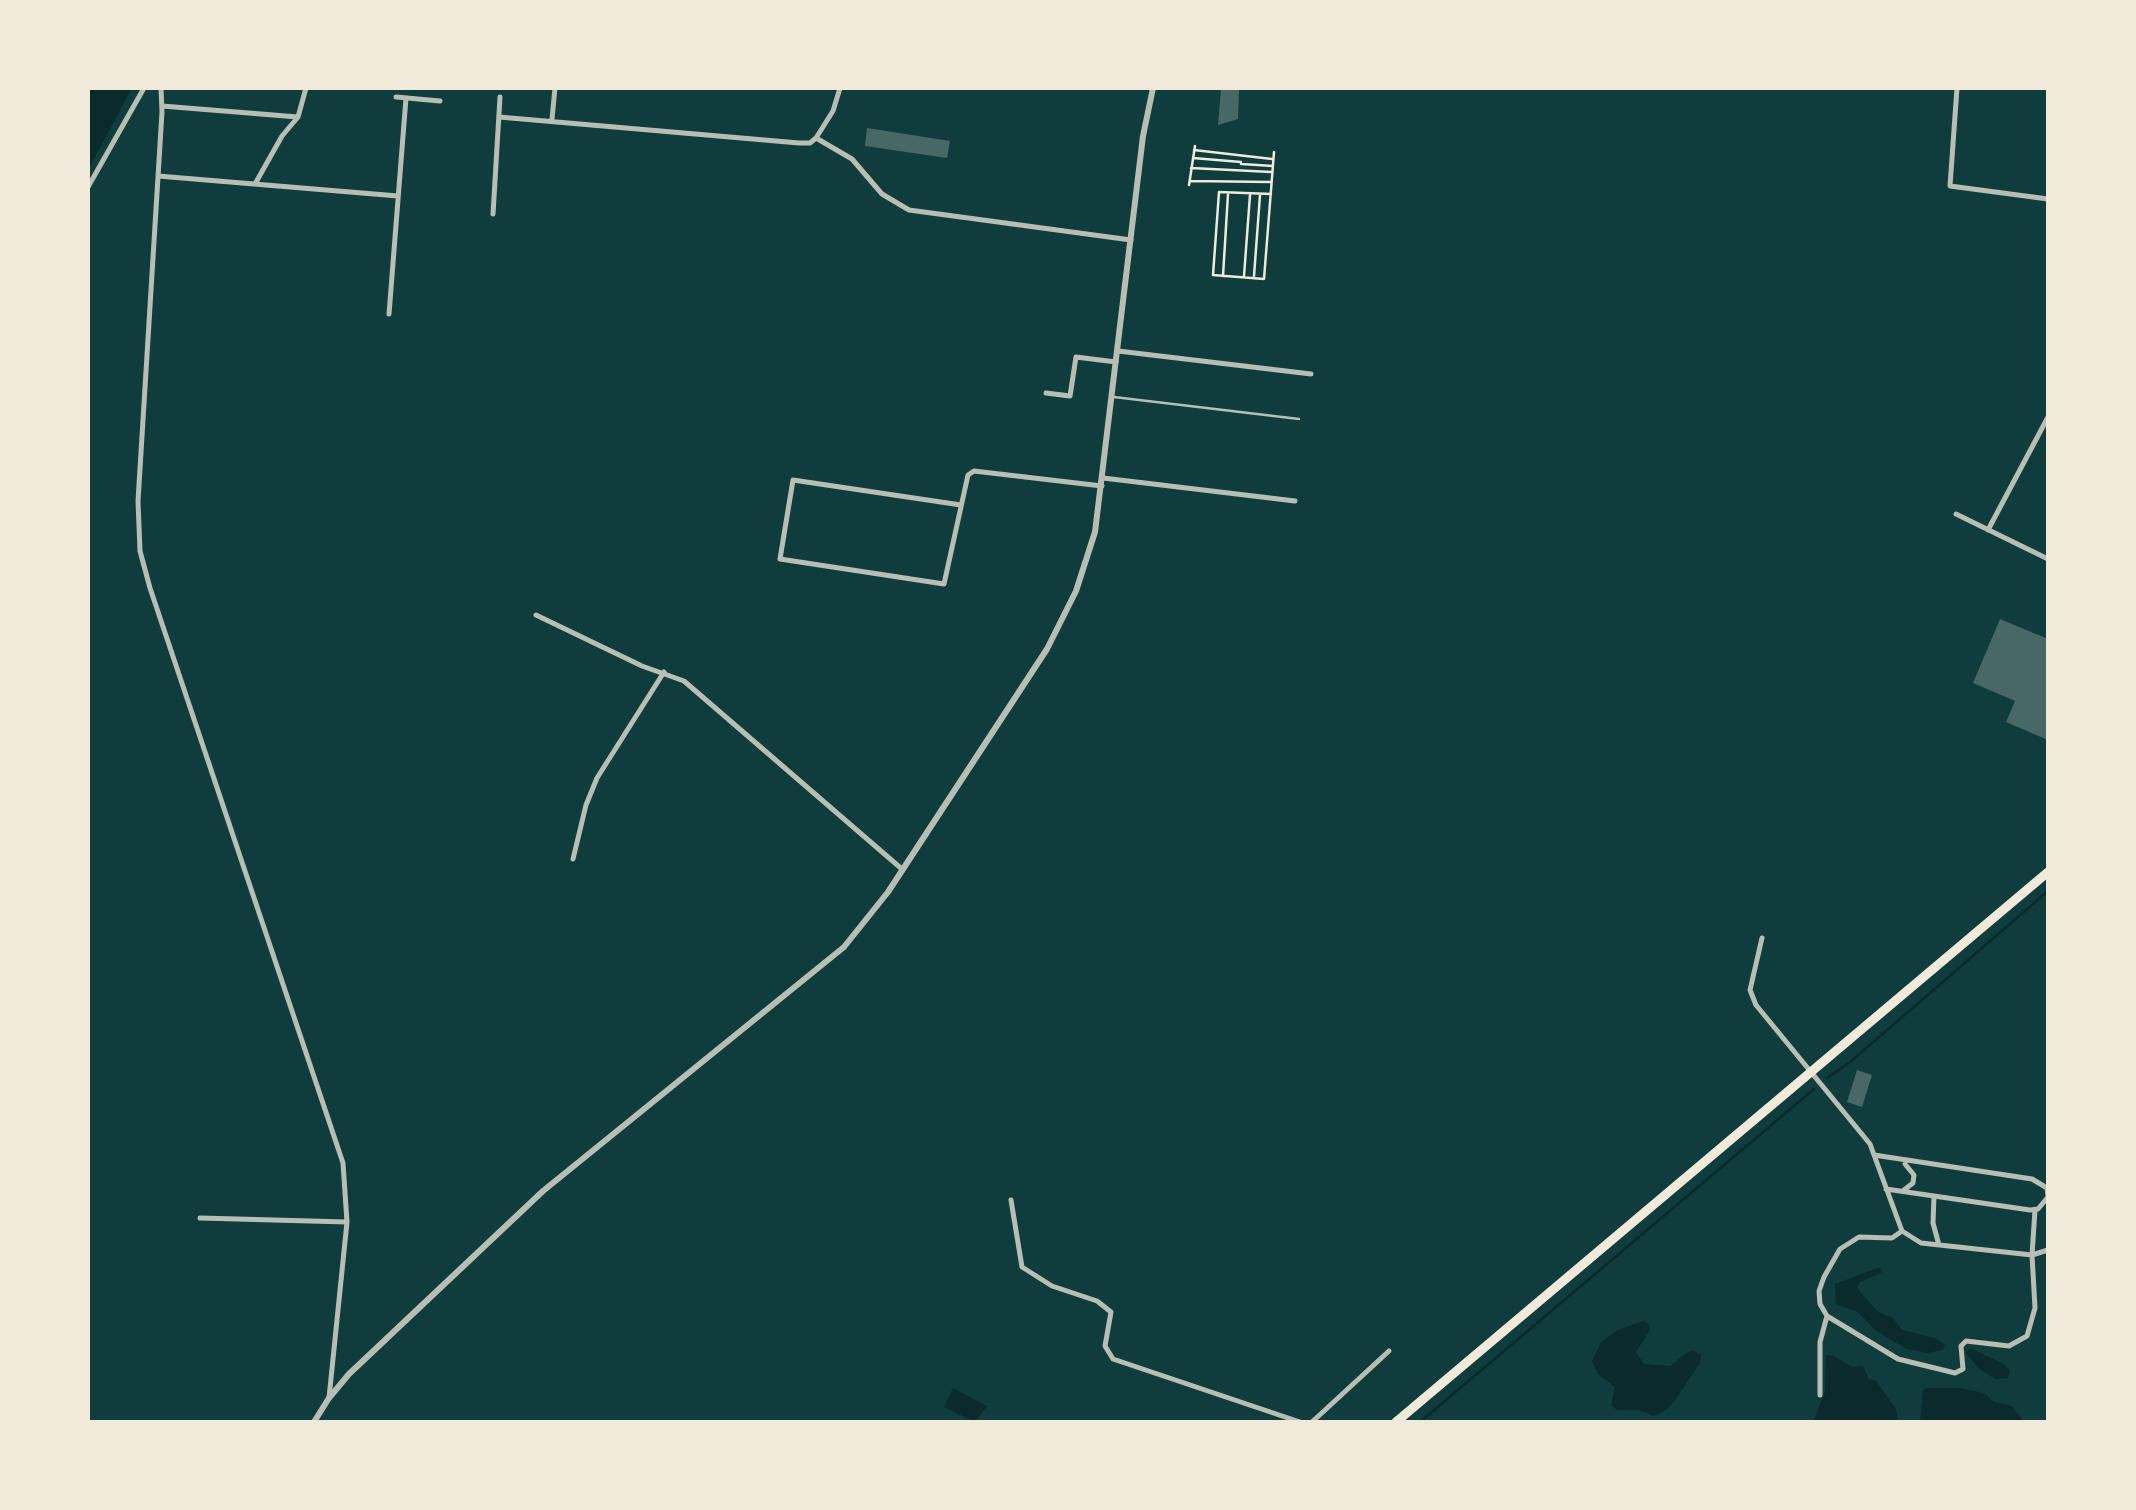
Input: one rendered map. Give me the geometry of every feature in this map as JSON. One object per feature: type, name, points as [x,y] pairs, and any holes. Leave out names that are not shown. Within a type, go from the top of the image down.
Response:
[{"type":"main road","points":[[1396,1422],[2048,872]]},
{"type":"street","points":[[88,187],[144,88]]},
{"type":"street","points":[[161,88],[138,501],[140,551],[337,1141],[346,1179],[347,1222],[329,1398]]},
{"type":"street","points":[[256,184],[282,136],[298,116],[306,88]]},
{"type":"street","points":[[552,120],[554,88]]},
{"type":"street","points":[[499,116],[810,143],[833,111],[840,88]]},
{"type":"street","points":[[314,1422],[356,1367],[543,1191],[833,958],[864,924],[903,870],[1060,626],[1089,556],[1102,482],[1143,136],[1153,88]]},
{"type":"street","points":[[1957,88],[1950,186],[2048,199]]},
{"type":"street","points":[[396,97],[440,102]]},
{"type":"street","points":[[492,214],[500,97]]},
{"type":"street","points":[[389,314],[406,98]]},
{"type":"street","points":[[162,106],[298,116]]},
{"type":"street","points":[[816,138],[852,159],[887,198],[908,210],[1131,240]]},
{"type":"street","points":[[158,176],[398,196]]},
{"type":"street","points":[[1118,351],[1311,374]]},
{"type":"street","points":[[1046,393],[1070,396],[1076,357],[1116,362]]},
{"type":"street","points":[[1988,530],[2048,417]]},
{"type":"street","points":[[961,505],[793,480],[780,560],[944,584],[968,475],[974,471],[1295,500]]},
{"type":"street","points":[[1956,514],[2048,559]]},
{"type":"street","points":[[536,616],[642,666],[679,678],[903,870]]},
{"type":"street","points":[[574,859],[596,778],[664,672]]},
{"type":"street","points":[[1762,938],[1750,990],[1756,1005],[1870,1144],[1902,1231],[1920,1243]]},
{"type":"street","points":[[1874,1155],[2032,1179],[2046,1188],[2048,1197],[2035,1210],[1885,1188]]},
{"type":"street","points":[[1898,1160],[1914,1176],[1908,1188],[1901,1191]]},
{"type":"street","points":[[1934,1196],[1939,1245]]},
{"type":"street","points":[[1011,1200],[1022,1268],[1052,1286],[1097,1301],[1110,1312],[1105,1346],[1112,1359],[1300,1422]]},
{"type":"street","points":[[2035,1210],[2032,1255],[2036,1294],[2028,1336],[2008,1346],[1966,1341],[1961,1346],[1960,1372],[1935,1370],[1898,1358],[1828,1316],[1820,1304],[1819,1290],[1830,1261],[1859,1237],[2032,1255],[2048,1250]]},
{"type":"street","points":[[200,1218],[347,1222]]},
{"type":"street","points":[[1892,1238],[1902,1231]]},
{"type":"street","points":[[1820,1396],[1822,1328],[1828,1316]]},
{"type":"street","points":[[1312,1422],[1390,1351]]},
{"type":"lane","points":[[1112,397],[1299,419]]},
{"type":"path","points":[[1272,182],[1189,183],[1195,148],[1273,160]]},
{"type":"path","points":[[1271,191],[1219,192],[1212,275],[1264,279],[1272,182],[1272,166],[1274,152]]},
{"type":"path","points":[[1193,158],[1272,166]]},
{"type":"path","points":[[1192,168],[1272,172]]},
{"type":"path","points":[[1223,276],[1228,192]]},
{"type":"path","points":[[1244,278],[1250,193]]},
{"type":"path","points":[[1254,278],[1260,193]]},
{"type":"water","points":[[91,88],[132,88],[88,170],[88,93]]},
{"type":"water","points":[[1880,1267],[1881,1273],[1860,1282],[1857,1287],[1862,1294],[1902,1330],[1935,1338],[1945,1345],[1943,1350],[1927,1353],[1907,1349],[1876,1331],[1858,1312],[1836,1304],[1835,1284]]},
{"type":"water","points":[[1643,1321],[1650,1330],[1636,1352],[1644,1364],[1670,1366],[1693,1350],[1701,1355],[1700,1363],[1673,1403],[1653,1416],[1639,1410],[1617,1410],[1611,1405],[1615,1387],[1598,1374],[1592,1361],[1601,1342],[1618,1330]]},
{"type":"water","points":[[1970,1348],[2004,1364],[2010,1371],[2008,1378],[1995,1379],[1978,1368],[1966,1353]]},
{"type":"water","points":[[1826,1355],[1852,1367],[1863,1366],[1869,1379],[1876,1381],[1896,1409],[1898,1422],[1813,1422],[1825,1392]]},
{"type":"water","points":[[953,1388],[987,1406],[975,1422],[944,1407]]},
{"type":"water","points":[[1926,1388],[1984,1393],[1994,1402],[2012,1406],[2024,1422],[1920,1422]]},
{"type":"building","points":[[1221,90],[1239,90],[1238,119],[1218,125]]},
{"type":"building","points":[[867,128],[950,141],[947,158],[865,146]]},
{"type":"building","points":[[2000,619],[2048,639],[2048,740],[2006,722],[2015,701],[1973,683]]},
{"type":"building","points":[[1857,1070],[1872,1075],[1862,1107],[1847,1102]]},
{"type":"waterway","points":[[1827,1078],[2048,891]]},
{"type":"waterway","points":[[1420,1422],[1814,1089]]}]
